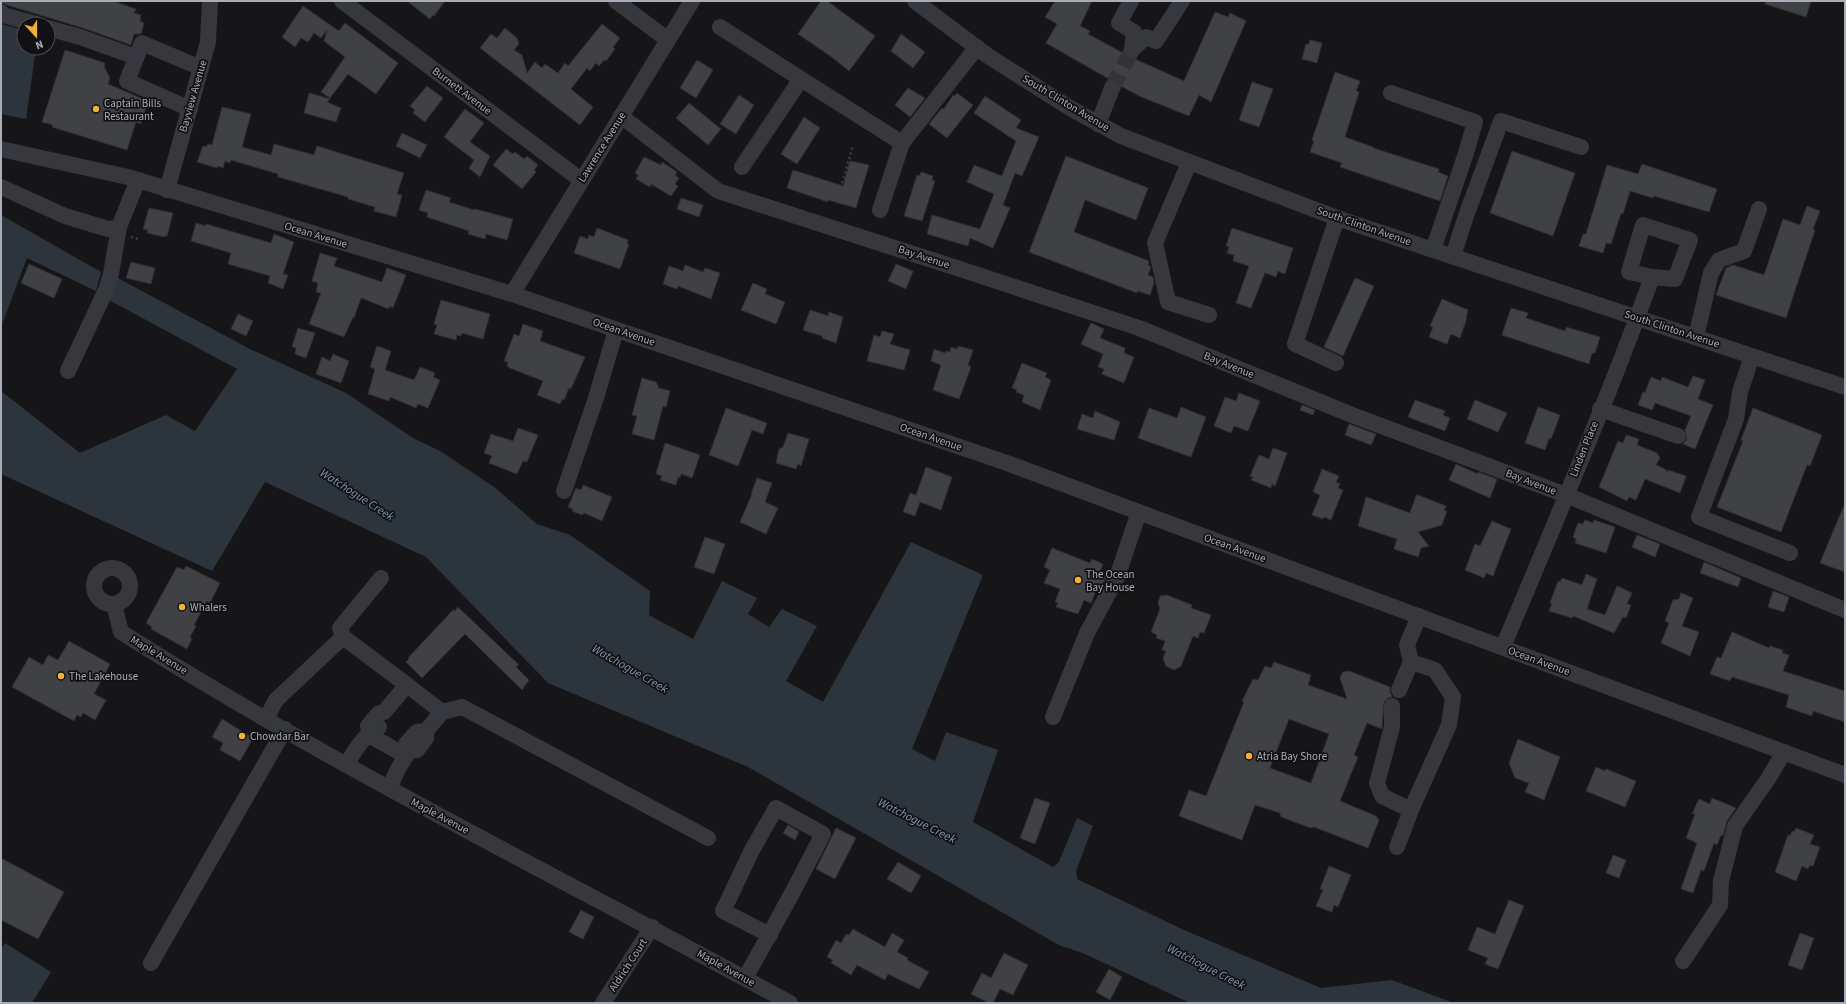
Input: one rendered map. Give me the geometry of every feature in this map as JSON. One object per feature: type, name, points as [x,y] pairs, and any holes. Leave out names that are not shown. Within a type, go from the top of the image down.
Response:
[{"type":"street","name":"Bayview Avenue","points":[[167,190],[208,42],[210,1]]},
{"type":"street","name":"Burnett Avenue","points":[[342,1],[581,180]]},
{"type":"street","points":[[616,1],[668,40]]},
{"type":"street","name":"Lawrence Avenue","points":[[512,294],[692,1]]},
{"type":"street","name":"South Clinton Avenue","points":[[914,1],[977,47],[1070,108],[1122,136],[1337,218],[1845,387]]},
{"type":"street","points":[[1131,1],[1119,23],[1134,32],[1132,50],[1146,36],[1156,41],[1182,1]]},
{"type":"street","points":[[1,12],[3,15],[16,19]]},
{"type":"street","points":[[720,27],[902,143]]},
{"type":"street","points":[[56,30],[80,37],[136,57]]},
{"type":"street","points":[[190,109],[127,81],[142,43],[200,68]]},
{"type":"street","points":[[880,210],[902,143],[977,47]]},
{"type":"street","points":[[742,167],[801,80]]},
{"type":"street","points":[[1098,124],[1112,88]]},
{"type":"street","points":[[1391,93],[1475,122],[1433,250]]},
{"type":"street","name":"Bay Avenue","points":[[621,116],[718,192],[964,270],[1139,328],[1352,415],[1566,495],[1845,610]]},
{"type":"street","points":[[1453,256],[1501,121],[1580,147]]},
{"type":"street","name":"Ocean Avenue","points":[[1,149],[138,180],[512,294],[1007,463],[1845,774]]},
{"type":"street","points":[[1189,162],[1155,243],[1168,302],[1209,315]]},
{"type":"street","points":[[68,371],[106,290],[111,274],[119,227],[138,180]]},
{"type":"street","points":[[1,187],[64,216],[108,230],[119,227]]},
{"type":"street","points":[[1696,337],[1711,273],[1719,260],[1744,250],[1759,209]]},
{"type":"street","points":[[1336,363],[1295,344],[1337,218]]},
{"type":"street","name":"Linden Place","points":[[1503,647],[1566,495],[1652,277]]},
{"type":"street","points":[[564,491],[596,398],[616,330]]},
{"type":"street","points":[[1752,356],[1740,392],[1736,419],[1699,517],[1790,553]]},
{"type":"street","points":[[1600,409],[1678,436]]},
{"type":"street","points":[[1053,717],[1087,633],[1117,577],[1139,512]]},
{"type":"street","points":[[381,578],[340,628],[343,637],[442,712]]},
{"type":"street","name":"Maple Avenue","points":[[114,605],[121,632],[266,719],[346,765],[652,927],[790,1003]]},
{"type":"street","points":[[1399,690],[1411,662],[1407,646],[1419,616]]},
{"type":"street","points":[[266,719],[276,700],[343,637]]},
{"type":"street","points":[[1397,846],[1411,810],[1449,725],[1453,696],[1435,670],[1411,662]]},
{"type":"street","points":[[407,685],[384,712],[379,712],[368,726],[370,733],[407,753]]},
{"type":"street","points":[[1392,706],[1392,727],[1377,783],[1382,796],[1411,810]]},
{"type":"street","points":[[389,788],[407,753],[406,744],[417,732],[426,731],[442,712],[462,707],[708,838]]},
{"type":"street","points":[[152,963],[285,729]]},
{"type":"street","points":[[346,765],[357,747],[370,733]]},
{"type":"street","points":[[1683,961],[1720,905],[1721,881],[1735,826],[1768,779],[1784,752]]},
{"type":"street","points":[[745,978],[770,935],[823,834],[776,808],[752,850],[723,911],[770,935]]},
{"type":"street","name":"Aldrich Court","points":[[603,1003],[652,927]]},
{"type":"path","points":[[842,183],[854,146]]},
{"type":"water","points":[[1,24],[16,28],[16,56],[35,56],[26,119],[1,114]]},
{"type":"water","points":[[1,215],[101,272],[96,291],[27,258],[1,327]]},
{"type":"water","name":"Watchogue Creek","points":[[116,277],[250,349],[346,393],[413,438],[440,451],[494,487],[537,524],[570,535],[650,591],[649,615],[693,639],[722,581],[757,598],[748,614],[769,627],[782,609],[817,626],[786,681],[823,702],[911,542],[983,575],[912,749],[935,761],[946,732],[998,750],[973,822],[1053,867],[1059,862],[1077,818],[1093,826],[1076,871],[1077,879],[1184,930],[1321,988],[1392,980],[1454,1003],[1190,1003],[1085,954],[1059,945],[748,767],[548,683],[426,557],[265,482],[212,571],[1,474],[1,391],[80,453],[166,415],[195,431],[237,369],[107,299]]},
{"type":"water","points":[[5,943],[51,972],[32,1003],[1,1003],[1,949]]},
{"type":"building","points":[[2,1],[113,1],[136,9],[134,13],[141,15],[140,21],[144,23],[141,34],[134,34],[131,45],[56,20],[56,16],[43,16],[2,3]]},
{"type":"building","points":[[407,1],[445,1],[430,19]]},
{"type":"building","points":[[821,1],[827,1],[875,36],[849,71],[798,34]]},
{"type":"building","points":[[1055,1],[1092,1],[1080,26],[1090,31],[1088,34],[1123,53],[1129,59],[1135,59],[1184,81],[1215,12],[1228,17],[1230,13],[1246,21],[1211,102],[1199,95],[1189,116],[1139,96],[1121,86],[1116,79],[1109,79],[1046,43],[1057,24],[1045,17]]},
{"type":"building","points":[[1766,1],[1811,1],[1806,17],[1765,4]]},
{"type":"building","points":[[303,6],[339,31],[345,23],[398,63],[376,94],[348,74],[330,98],[321,92],[345,57],[324,41],[327,30],[321,38],[314,33],[308,42],[301,38],[295,47],[282,37]]},
{"type":"building","points":[[602,24],[620,38],[613,47],[615,49],[606,61],[604,60],[599,66],[596,63],[590,71],[587,68],[571,89],[593,107],[580,125],[480,48],[491,34],[497,38],[505,28],[517,38],[519,44],[514,50],[522,55],[527,73],[535,62],[542,68],[545,64],[558,73],[565,63],[568,66]]},
{"type":"building","points":[[901,34],[925,52],[913,68],[891,51]]},
{"type":"building","points":[[1310,40],[1322,43],[1317,63],[1302,59],[1306,44],[1309,44]]},
{"type":"building","name":"Captain Bills Restaurant","points":[[65,50],[105,63],[104,66],[110,78],[108,84],[148,101],[141,124],[136,122],[127,150],[52,127],[53,125],[42,122]]},
{"type":"building","points":[[697,60],[713,70],[696,98],[680,88]]},
{"type":"building","points":[[1335,72],[1360,81],[1356,91],[1359,92],[1345,137],[1373,148],[1439,169],[1438,172],[1448,176],[1440,201],[1340,167],[1342,163],[1310,152],[1314,141],[1312,140]]},
{"type":"building","points":[[1252,82],[1273,89],[1259,127],[1239,120]]},
{"type":"building","points":[[427,86],[443,98],[425,122],[413,113],[415,110],[410,106]]},
{"type":"building","points":[[908,88],[925,98],[910,117],[895,105]]},
{"type":"building","points":[[309,93],[330,99],[327,102],[341,108],[336,122],[304,113]]},
{"type":"building","points":[[957,93],[973,105],[947,138],[929,124],[942,108],[944,109],[953,95],[954,96]]},
{"type":"building","points":[[739,95],[754,105],[736,134],[720,124]]},
{"type":"building","points":[[985,96],[1021,120],[1016,128],[1039,137],[1022,176],[1015,173],[1003,205],[1010,208],[993,248],[970,238],[968,246],[927,234],[932,215],[980,229],[994,194],[967,182],[974,165],[1002,176],[1016,141],[974,113]]},
{"type":"building","points":[[689,103],[721,129],[708,145],[676,118]]},
{"type":"building","points":[[222,107],[251,114],[242,147],[271,155],[274,144],[314,155],[317,146],[404,173],[397,194],[402,195],[396,217],[374,211],[375,207],[348,199],[348,197],[278,177],[278,174],[231,160],[230,163],[225,161],[223,168],[218,166],[217,168],[197,162],[203,146],[206,147],[208,144],[212,145]]},
{"type":"building","points":[[465,109],[484,123],[470,142],[490,156],[480,177],[469,168],[474,160],[444,137]]},
{"type":"building","points":[[804,117],[820,128],[797,164],[781,154]]},
{"type":"building","points":[[402,133],[427,145],[420,158],[396,146]]},
{"type":"building","points":[[506,149],[513,154],[515,152],[524,159],[527,156],[538,165],[534,170],[536,172],[522,189],[493,165]]},
{"type":"building","points":[[1512,151],[1575,173],[1553,236],[1490,213]]},
{"type":"building","points":[[1066,156],[1148,188],[1136,220],[1085,200],[1074,232],[1149,261],[1148,265],[1151,267],[1148,275],[1153,277],[1154,283],[1150,295],[1138,291],[1137,293],[1029,252]]},
{"type":"building","points":[[644,157],[661,165],[662,162],[677,172],[675,175],[679,178],[675,184],[678,186],[671,196],[651,184],[650,187],[636,179],[638,175],[635,173]]},
{"type":"building","points":[[850,161],[869,165],[856,208],[828,200],[828,202],[787,188],[793,170],[843,186]]},
{"type":"building","points":[[1642,164],[1717,189],[1709,212],[1654,196],[1653,198],[1630,191],[1611,244],[1606,243],[1603,253],[1579,246],[1583,234],[1586,234],[1607,165],[1638,174]]},
{"type":"building","points":[[921,172],[933,176],[932,180],[935,181],[922,221],[904,216],[917,175],[920,176]]},
{"type":"building","points":[[426,190],[451,198],[449,202],[474,210],[513,219],[507,240],[486,234],[485,239],[468,234],[469,231],[427,217],[428,213],[419,210]]},
{"type":"building","points":[[681,198],[703,205],[699,217],[677,209]]},
{"type":"building","points":[[1807,206],[1820,211],[1813,229],[1815,230],[1786,318],[1716,295],[1726,268],[1733,265],[1764,275],[1783,219],[1800,225]]},
{"type":"building","points":[[149,208],[173,213],[167,236],[164,237],[147,233],[148,230],[143,229]]},
{"type":"building","points":[[196,223],[205,226],[206,224],[271,243],[274,234],[294,242],[283,274],[288,275],[283,289],[268,283],[270,276],[228,264],[231,253],[191,241]]},
{"type":"building","points":[[597,228],[628,240],[627,244],[629,244],[620,269],[574,253],[580,236],[588,239],[589,235],[594,237]]},
{"type":"building","points":[[1232,228],[1293,248],[1285,274],[1278,271],[1276,277],[1265,273],[1251,308],[1236,303],[1249,266],[1233,261],[1234,255],[1227,253],[1229,247],[1226,246]]},
{"type":"building","points":[[320,253],[337,258],[334,266],[382,282],[387,268],[406,275],[393,308],[389,306],[389,309],[361,298],[354,318],[353,317],[344,337],[309,324],[321,293],[316,292],[318,283],[312,281]]},
{"type":"building","points":[[131,262],[155,268],[151,284],[126,278]]},
{"type":"building","points":[[29,264],[62,279],[54,298],[21,283]]},
{"type":"building","points":[[896,264],[913,271],[906,289],[888,281]]},
{"type":"building","points":[[685,265],[703,272],[705,268],[720,273],[711,299],[678,286],[677,289],[663,284],[669,266],[683,271]]},
{"type":"building","points":[[1355,278],[1374,286],[1343,356],[1324,347]]},
{"type":"building","points":[[753,283],[767,289],[765,294],[785,302],[776,324],[741,310]]},
{"type":"building","points":[[1442,299],[1468,310],[1467,318],[1460,338],[1451,334],[1447,344],[1429,337],[1433,327],[1430,326]]},
{"type":"building","points":[[441,300],[490,314],[483,339],[462,333],[461,336],[457,335],[456,340],[434,334],[437,325],[434,324]]},
{"type":"building","points":[[1511,308],[1528,313],[1526,318],[1565,331],[1566,327],[1600,337],[1595,353],[1592,353],[1589,364],[1502,335]]},
{"type":"building","points":[[810,310],[828,316],[829,312],[843,317],[836,343],[822,338],[822,336],[803,330]]},
{"type":"building","points":[[238,314],[253,321],[246,336],[231,329]]},
{"type":"building","points":[[1091,323],[1104,329],[1100,338],[1125,348],[1124,353],[1134,357],[1124,383],[1102,374],[1104,369],[1098,367],[1103,354],[1081,344]]},
{"type":"building","points":[[523,324],[543,331],[540,341],[585,357],[571,389],[569,388],[564,400],[562,399],[560,404],[537,395],[543,381],[510,368],[507,366],[508,362],[504,361],[514,334],[519,336]]},
{"type":"building","points":[[298,328],[315,333],[306,358],[295,354],[296,348],[292,347]]},
{"type":"building","points":[[882,331],[894,334],[890,344],[910,350],[904,370],[867,361],[874,335],[880,337]]},
{"type":"building","points":[[377,346],[391,351],[385,370],[414,380],[420,367],[435,373],[433,377],[440,380],[428,408],[418,404],[416,408],[390,397],[389,401],[368,394],[375,369],[370,367]]},
{"type":"building","points":[[958,346],[973,350],[968,365],[971,367],[959,399],[933,390],[941,365],[931,361],[934,349],[945,353],[946,351],[950,352],[951,347],[957,349]]},
{"type":"building","points":[[333,354],[349,361],[341,383],[316,374],[322,357],[330,361]]},
{"type":"building","points":[[1022,363],[1047,373],[1045,377],[1051,380],[1040,410],[1022,402],[1024,395],[1016,392],[1017,390],[1012,388]]},
{"type":"building","points":[[1693,376],[1705,380],[1698,399],[1713,405],[1695,449],[1683,444],[1687,439],[1685,430],[1691,416],[1655,403],[1652,410],[1638,405],[1643,392],[1645,393],[1651,377],[1661,381],[1662,377],[1688,387]]},
{"type":"building","points":[[642,378],[656,382],[659,388],[670,391],[666,407],[663,406],[654,440],[632,434],[637,416],[632,415]]},
{"type":"building","points":[[1239,393],[1260,401],[1248,431],[1234,426],[1231,433],[1214,426],[1225,397],[1236,401]]},
{"type":"building","points":[[1415,400],[1445,411],[1443,415],[1450,418],[1445,431],[1408,417]]},
{"type":"building","points":[[1475,400],[1507,413],[1498,432],[1467,419]]},
{"type":"building","points":[[1302,405],[1315,410],[1313,415],[1300,410]]},
{"type":"building","points":[[1181,407],[1206,417],[1191,457],[1138,438],[1149,408],[1177,418]]},
{"type":"building","points":[[1538,407],[1560,415],[1545,450],[1525,443]]},
{"type":"building","points":[[726,408],[767,423],[763,434],[752,430],[738,466],[709,455]]},
{"type":"building","points":[[1753,408],[1822,435],[1810,466],[1807,465],[1781,532],[1717,507],[1743,441],[1741,440]]},
{"type":"building","points":[[1095,411],[1120,422],[1114,440],[1077,429],[1082,414],[1093,418]]},
{"type":"building","points":[[1349,424],[1376,434],[1371,445],[1345,435]]},
{"type":"building","points":[[518,428],[538,435],[527,462],[523,461],[517,474],[489,463],[492,456],[484,453],[491,434],[513,441]]},
{"type":"building","points":[[788,433],[809,439],[801,466],[798,464],[796,469],[776,463],[779,449],[783,447]]},
{"type":"building","points":[[1626,435],[1639,439],[1637,445],[1657,453],[1660,458],[1656,465],[1665,469],[1667,472],[1668,470],[1686,476],[1680,493],[1645,479],[1636,500],[1629,497],[1627,501],[1599,487],[1618,441],[1623,443]]},
{"type":"building","points":[[665,443],[700,455],[692,478],[681,474],[680,478],[678,477],[676,485],[660,480],[662,476],[656,474]]},
{"type":"building","points":[[1273,448],[1287,453],[1275,486],[1272,484],[1271,488],[1251,480],[1253,477],[1250,476],[1259,455],[1269,459]]},
{"type":"building","points":[[1456,464],[1478,474],[1478,472],[1497,479],[1490,498],[1449,480]]},
{"type":"building","points":[[926,467],[952,477],[941,510],[920,502],[915,516],[903,512],[910,493],[916,495]]},
{"type":"building","points":[[1322,469],[1339,476],[1336,482],[1340,484],[1338,488],[1343,490],[1331,520],[1312,515],[1320,495],[1313,492]]},
{"type":"building","points":[[757,478],[772,483],[765,502],[778,508],[766,534],[740,522]]},
{"type":"building","points":[[583,485],[612,497],[602,521],[584,513],[582,515],[572,511],[573,509],[568,507],[576,488],[581,490]]},
{"type":"building","points":[[1418,495],[1446,506],[1444,511],[1447,511],[1442,525],[1418,532],[1429,546],[1421,548],[1418,557],[1394,549],[1397,539],[1358,526],[1366,497],[1410,513],[1416,496]]},
{"type":"building","points":[[1845,503],[1845,572],[1820,563]]},
{"type":"building","points":[[1585,520],[1593,523],[1594,520],[1615,527],[1606,553],[1575,543],[1576,539],[1573,537],[1578,523],[1583,524]]},
{"type":"building","points":[[1492,521],[1511,529],[1493,576],[1486,573],[1484,578],[1465,570],[1475,544],[1480,546]]},
{"type":"building","points":[[1637,535],[1660,544],[1655,557],[1632,547]]},
{"type":"building","points":[[705,537],[725,544],[714,574],[694,567]]},
{"type":"building","name":"The Ocean Bay House","points":[[1052,548],[1090,563],[1092,559],[1103,564],[1100,572],[1107,575],[1100,589],[1097,588],[1091,603],[1084,600],[1078,614],[1056,607],[1058,603],[1055,602],[1060,589],[1044,583],[1050,570],[1044,567]]},
{"type":"building","points":[[1704,562],[1741,578],[1738,587],[1700,573]]},
{"type":"building","name":"Whalers","points":[[186,566],[220,583],[210,603],[207,601],[194,625],[196,626],[190,637],[192,639],[187,649],[151,629],[152,627],[146,623],[177,567],[184,570]]},
{"type":"building","points":[[1586,574],[1597,579],[1587,609],[1605,615],[1617,586],[1632,593],[1627,604],[1631,605],[1626,618],[1623,617],[1614,633],[1573,616],[1572,618],[1549,611],[1552,604],[1550,603],[1558,581],[1560,582],[1562,578],[1582,585]]},
{"type":"building","points":[[1773,591],[1789,597],[1784,612],[1768,607]]},
{"type":"building","points":[[1681,593],[1693,598],[1682,626],[1699,632],[1690,656],[1661,643],[1669,623],[1665,621],[1673,600],[1679,599]]},
{"type":"building","points":[[1167,595],[1192,605],[1191,608],[1211,615],[1204,633],[1200,632],[1198,638],[1193,636],[1181,666],[1174,670],[1166,666],[1163,658],[1166,651],[1162,650],[1165,641],[1156,638],[1157,635],[1151,632],[1160,609],[1158,603],[1160,596]]},
{"type":"building","points":[[458,607],[519,665],[516,667],[529,680],[522,690],[465,634],[422,678],[406,662],[453,610],[455,611]]},
{"type":"building","points":[[1732,632],[1769,648],[1770,646],[1783,650],[1782,653],[1789,655],[1783,671],[1845,691],[1845,722],[1813,711],[1812,716],[1786,707],[1789,695],[1732,677],[1730,681],[1710,674],[1717,657],[1721,658]]},
{"type":"building","name":"The Lakehouse","points":[[69,641],[110,664],[94,694],[106,700],[95,720],[83,713],[81,717],[77,715],[74,721],[12,687],[29,657],[43,665],[48,655],[58,660]]},
{"type":"building","name":"Atria Bay Shore","points":[[1274,662],[1311,675],[1308,685],[1347,699],[1340,678],[1343,672],[1349,671],[1390,687],[1392,697],[1388,698],[1384,702],[1382,729],[1367,723],[1354,755],[1358,757],[1340,801],[1376,816],[1379,820],[1368,848],[1314,827],[1311,828],[1281,817],[1280,813],[1255,805],[1242,840],[1179,816],[1189,790],[1206,796],[1244,702],[1242,701],[1253,679],[1258,680],[1265,666],[1271,668]],"holes":[[[1289,719],[1329,734],[1311,783],[1270,768]]]},
{"type":"building","points":[[222,719],[253,738],[240,761],[220,750],[223,743],[212,737]]},
{"type":"building","points":[[1518,739],[1560,757],[1544,800],[1525,792],[1529,783],[1515,778],[1509,763]]},
{"type":"building","points":[[1596,767],[1605,771],[1606,769],[1636,781],[1625,807],[1586,791]]},
{"type":"building","points":[[1035,798],[1050,803],[1035,844],[1020,838]]},
{"type":"building","points":[[1712,798],[1736,808],[1727,821],[1723,836],[1721,835],[1717,845],[1714,843],[1704,871],[1701,870],[1693,893],[1681,889],[1697,843],[1686,838],[1695,814],[1692,814],[1699,799],[1710,804]]},
{"type":"building","points":[[788,825],[799,832],[795,840],[783,833]]},
{"type":"building","points":[[836,828],[856,838],[835,879],[816,869]]},
{"type":"building","points":[[1796,828],[1814,835],[1810,844],[1820,847],[1813,866],[1810,865],[1808,869],[1802,866],[1796,881],[1775,872],[1788,835],[1790,836],[1792,831],[1794,832]]},
{"type":"building","points":[[1613,855],[1626,860],[1619,878],[1606,873]]},
{"type":"building","points":[[1,858],[64,892],[38,939],[1,920]]},
{"type":"building","points":[[898,862],[921,876],[911,893],[887,879]]},
{"type":"building","points":[[1329,866],[1351,875],[1338,907],[1334,905],[1332,912],[1316,906],[1323,890],[1320,889]]},
{"type":"building","points":[[1509,900],[1524,906],[1498,969],[1485,964],[1488,958],[1468,950],[1477,927],[1495,934]]},
{"type":"building","points":[[581,910],[594,917],[583,939],[569,932]]},
{"type":"building","points":[[853,929],[885,947],[892,933],[904,940],[897,952],[908,958],[907,960],[929,972],[919,989],[888,974],[885,980],[857,965],[851,975],[831,963],[833,960],[827,957],[836,940],[841,943],[846,934],[849,935]]},
{"type":"building","points":[[1800,933],[1814,938],[1802,970],[1788,965]]},
{"type":"building","points":[[1004,953],[1028,965],[1013,995],[1000,989],[993,1003],[989,1003],[971,994],[982,973],[991,978]]},
{"type":"building","points":[[1109,969],[1122,977],[1110,1000],[1096,992]]},
{"type":"tunnel","points":[[1112,88],[1132,50]]},
{"type":"place","name":"Captain Bills Restaurant","points":[[96,109]]},
{"type":"place","name":"The Ocean Bay House","points":[[1078,580]]},
{"type":"place","name":"Whalers","points":[[182,607]]},
{"type":"place","name":"The Lakehouse","points":[[61,676]]},
{"type":"place","name":"Chowdar Bar","points":[[242,736]]},
{"type":"place","name":"Atria Bay Shore","points":[[1249,756]]}]
